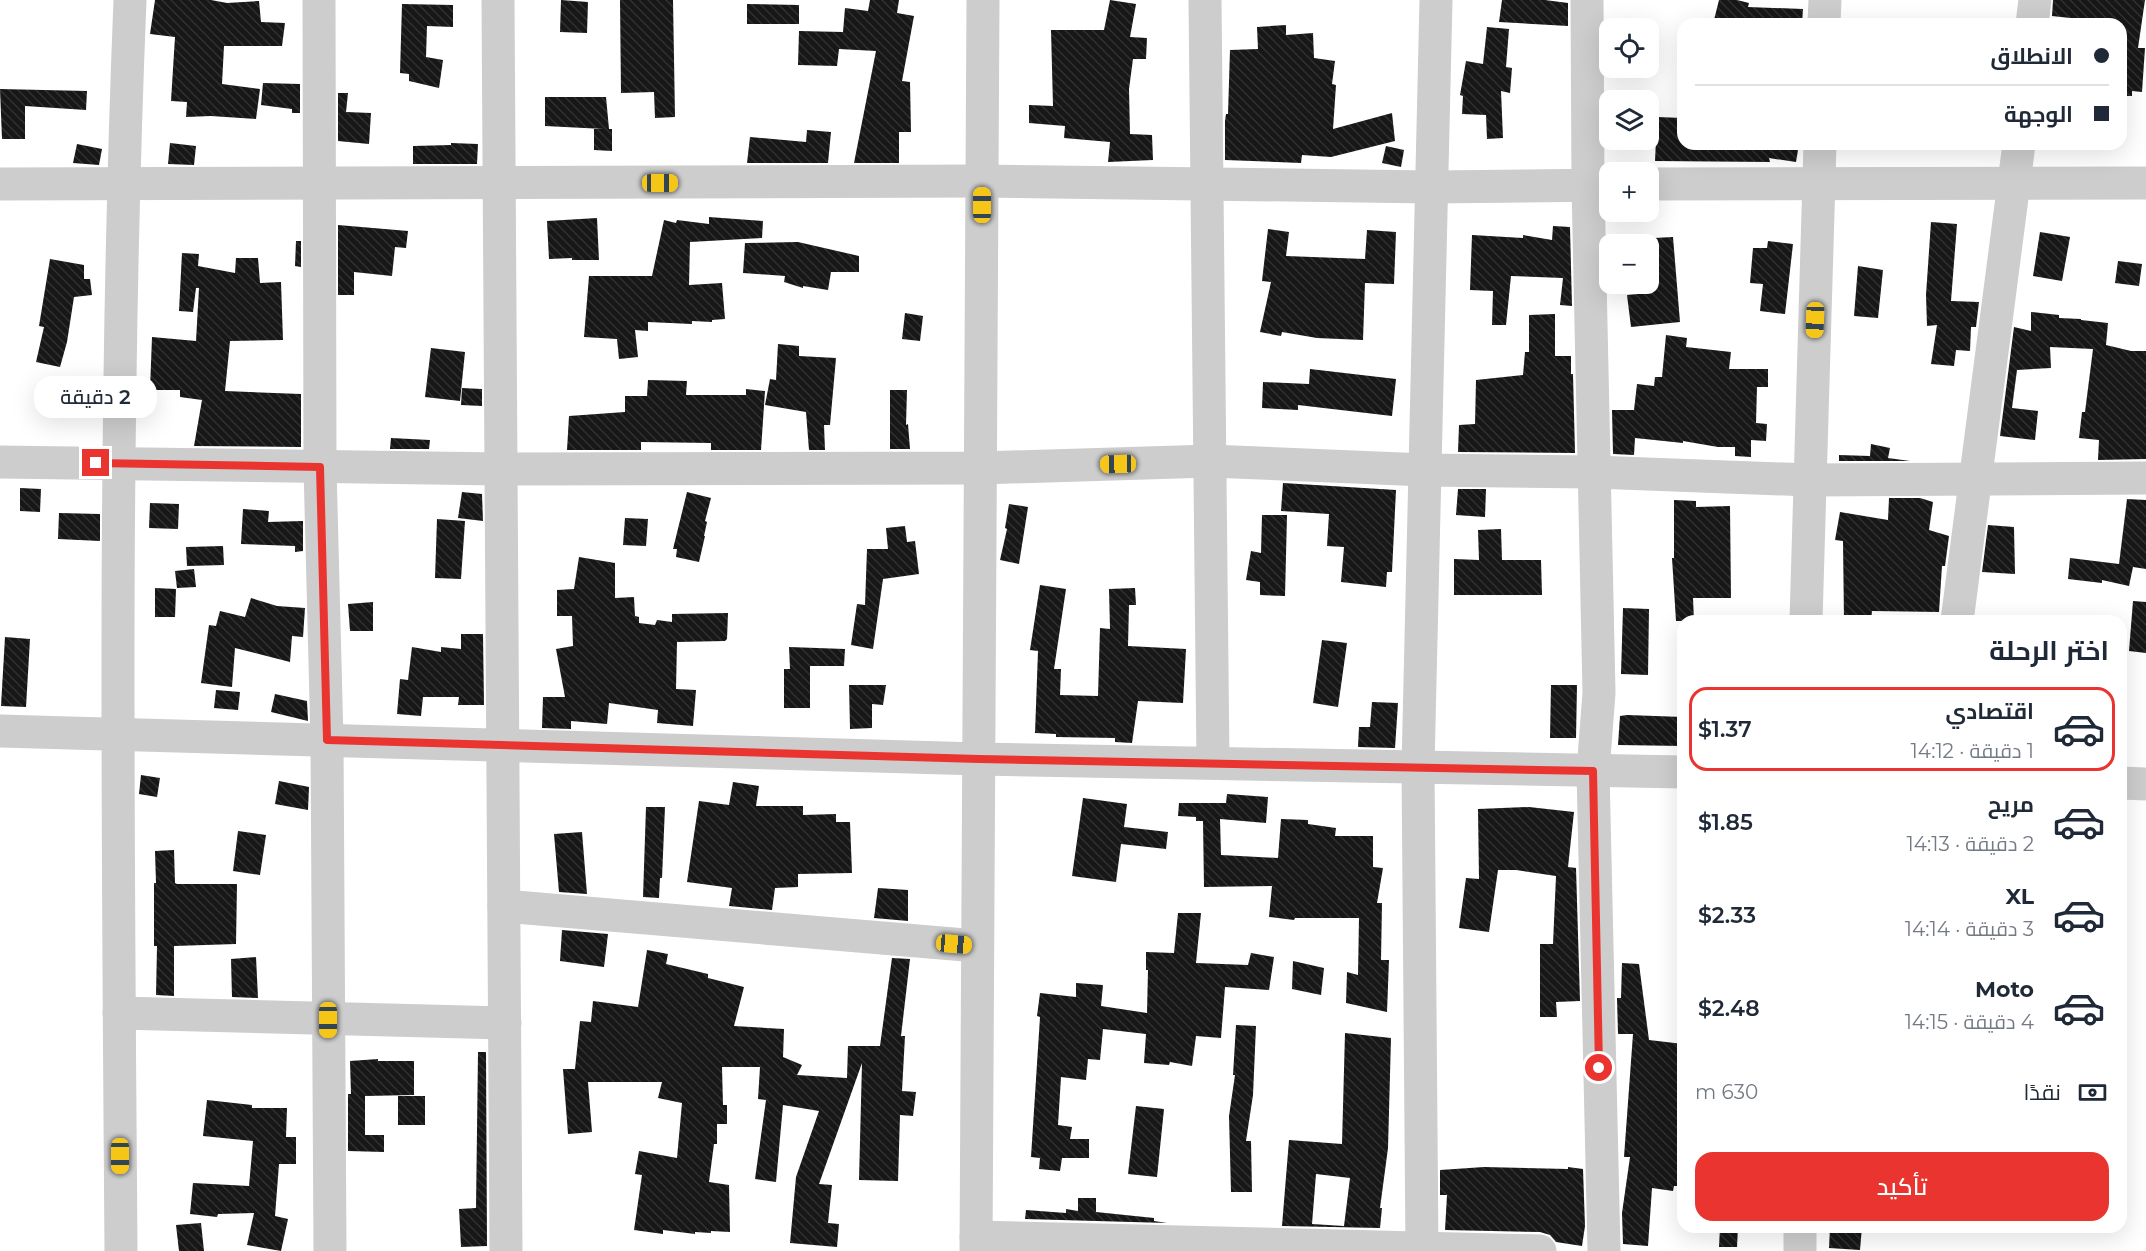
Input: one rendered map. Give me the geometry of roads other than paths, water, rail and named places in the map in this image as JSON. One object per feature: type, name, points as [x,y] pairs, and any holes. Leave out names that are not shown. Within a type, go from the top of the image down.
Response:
[{"type":"street","points":[[121,1251],[117,734],[122,184],[130,0]]},
{"type":"street","points":[[319,0],[320,467],[327,740],[330,1251]]},
{"type":"street","points":[[498,0],[506,1251],[523,1251]]},
{"type":"street","points":[[983,0],[976,1244],[1540,1251]]},
{"type":"street","points":[[1205,0],[1213,763]]},
{"type":"street","points":[[1422,1250],[1418,767],[1436,0]]},
{"type":"street","points":[[1587,0],[1599,185],[1594,472],[1599,693],[1593,771],[1604,1251]]},
{"type":"street","points":[[1824,18],[1825,0]]},
{"type":"street","points":[[2033,18],[2035,0]]},
{"type":"street","points":[[1806,615],[1820,150]]},
{"type":"street","points":[[1958,615],[2018,150]]},
{"type":"street","points":[[0,184],[982,181],[1431,187],[1599,185]]},
{"type":"street","points":[[1659,184],[2146,183]]},
{"type":"street","points":[[0,462],[501,469],[980,468],[1210,461],[1425,470],[1594,472],[1810,480],[2146,478]]},
{"type":"street","points":[[0,731],[979,759],[1677,772]]},
{"type":"street","points":[[2127,783],[2146,784]]},
{"type":"street","points":[[504,906],[977,946]]},
{"type":"street","points":[[119,1013],[505,1023]]},
{"type":"street","points":[[1800,1233],[1800,1251]]}]
